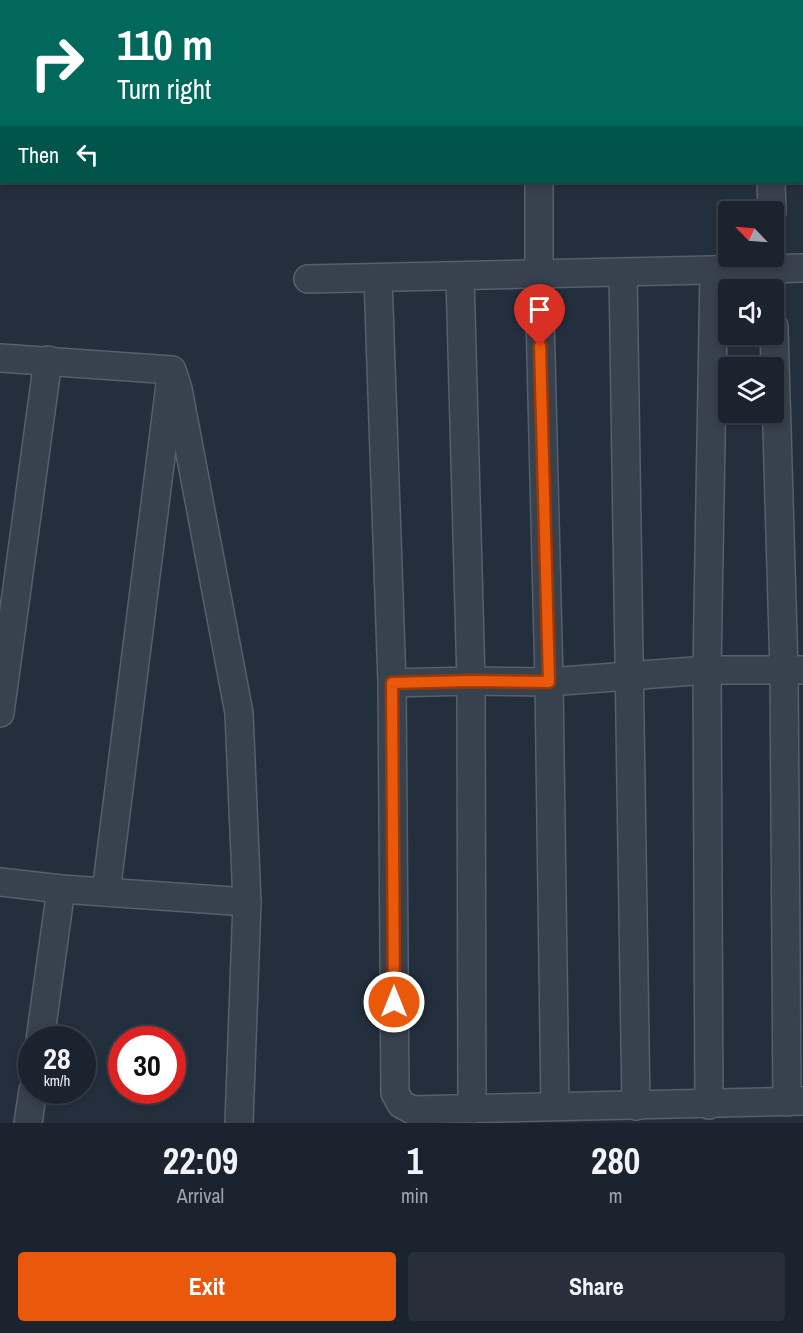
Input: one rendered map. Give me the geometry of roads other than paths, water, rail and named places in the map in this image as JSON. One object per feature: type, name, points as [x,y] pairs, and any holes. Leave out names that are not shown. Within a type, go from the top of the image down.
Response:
[{"type":"street","points":[[539,183],[555,1107]]},
{"type":"street","points":[[771,183],[772,201]]},
{"type":"street","points":[[308,279],[714,270],[772,272],[803,268]]},
{"type":"street","points":[[709,1105],[707,670],[714,270]]},
{"type":"street","points":[[623,272],[636,1106]]},
{"type":"street","points":[[460,276],[471,681],[471,1109]]},
{"type":"street","points":[[378,278],[392,683],[395,1093],[401,1104],[412,1110],[709,1105],[795,1101],[794,671],[775,345]]},
{"type":"street","points":[[0,358],[172,370]]},
{"type":"street","points":[[0,713],[48,360]]},
{"type":"street","points":[[106,892],[172,370]]},
{"type":"street","points":[[172,370],[178,389],[239,713],[247,902],[239,1123]]},
{"type":"street","points":[[392,683],[549,682],[707,670],[794,671]]},
{"type":"street","points":[[0,882],[61,889],[247,902]]},
{"type":"street","points":[[42,1026],[61,889]]},
{"type":"street","points":[[28,1123],[31,1104]]}]
